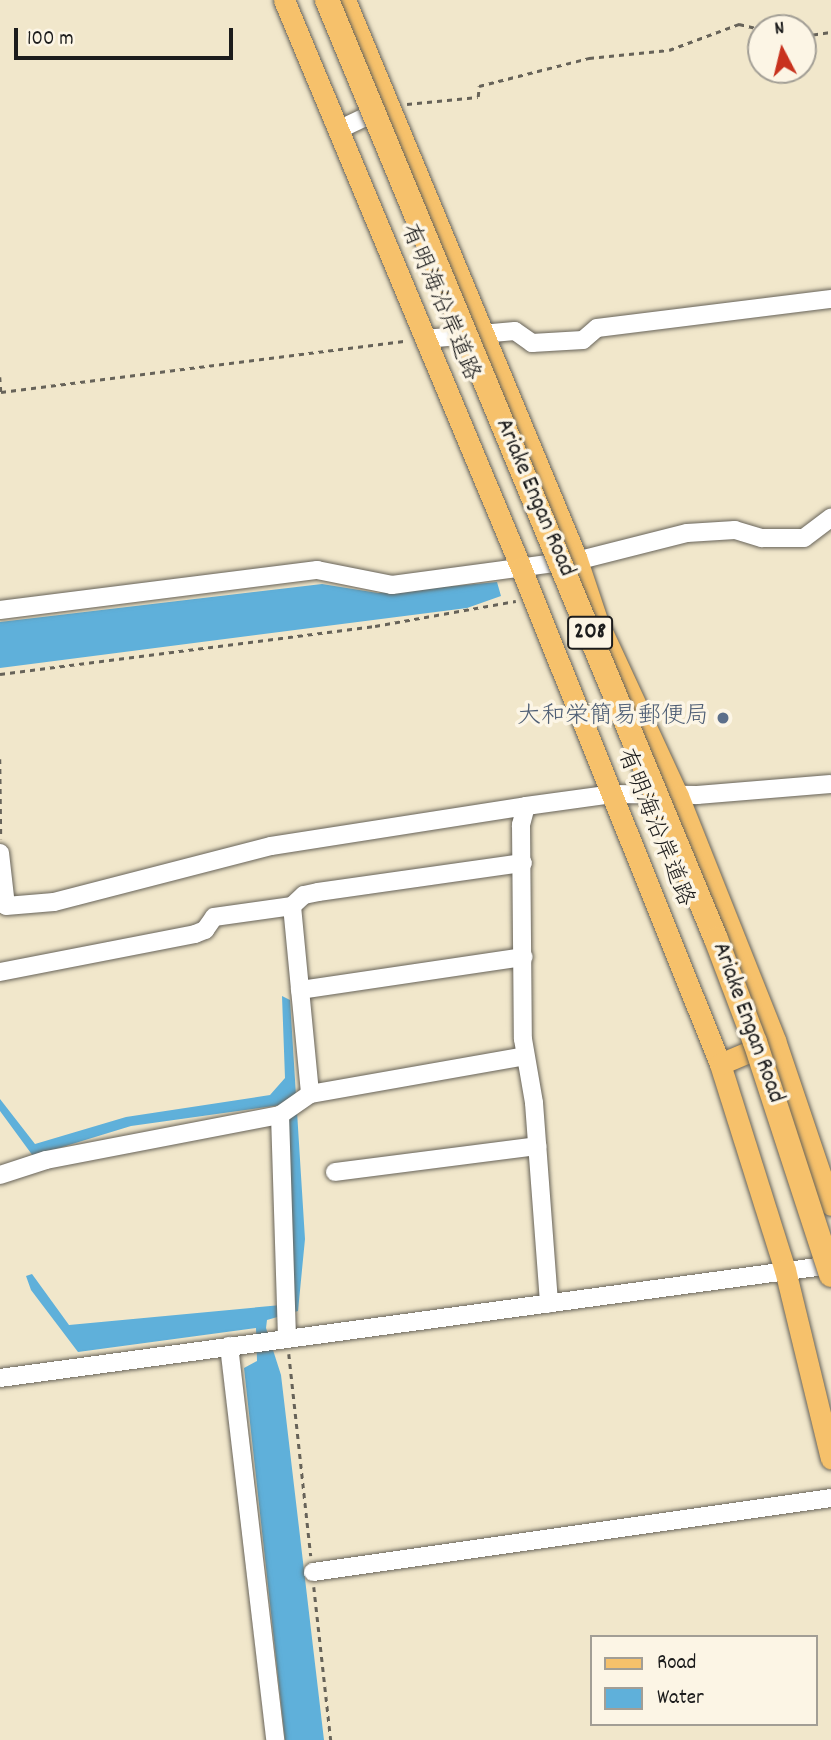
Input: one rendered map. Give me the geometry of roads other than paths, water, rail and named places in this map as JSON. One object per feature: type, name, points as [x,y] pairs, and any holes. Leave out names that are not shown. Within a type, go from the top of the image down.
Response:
[{"type":"highway","name":"Ariake Engan Road","points":[[327,0],[716,939],[760,1055],[831,1275]]},
{"type":"main road","name":"有明海沿岸道路","points":[[284,0],[521,568],[720,1064],[785,1270],[831,1458]]},
{"type":"main road","name":"有明海沿岸道路","points":[[345,0],[576,557],[598,623],[678,796],[775,1040],[831,1205]]},
{"type":"main road","points":[[720,1064],[775,1040]]},
{"type":"street","points":[[338,130],[390,105]]},
{"type":"street","points":[[425,339],[515,331],[532,343],[583,340],[597,328],[831,299]]},
{"type":"street","points":[[0,610],[317,570],[392,585],[521,568],[714,530],[735,530],[762,538],[804,538],[831,518]]},
{"type":"street","points":[[1,853],[6,906],[54,902],[271,846],[526,806],[612,794],[678,796],[831,784]]},
{"type":"street","points":[[526,806],[521,825],[525,1056],[537,1146],[549,1303]]},
{"type":"street","points":[[0,972],[195,934],[205,930],[214,917],[292,906],[304,895],[318,892],[523,863]]},
{"type":"street","points":[[292,906],[310,1094]]},
{"type":"street","points":[[300,990],[524,957]]},
{"type":"street","points":[[0,1175],[46,1160],[281,1115],[310,1094],[525,1056]]},
{"type":"street","points":[[281,1115],[287,1337]]},
{"type":"street","points":[[335,1172],[537,1146]]},
{"type":"street","points":[[0,1378],[831,1265]]},
{"type":"street","points":[[229,1346],[275,1740]]},
{"type":"street","points":[[313,1572],[831,1498]]},
{"type":"water","points":[[497,582],[501,596],[467,608],[0,668],[0,622],[322,584],[378,593]]},
{"type":"water","points":[[282,996],[290,1000],[305,1239],[298,1311],[267,1320],[266,1328],[281,1375],[324,1740],[285,1740],[244,1368],[257,1361],[256,1328],[78,1352],[31,1290],[26,1276],[32,1274],[69,1325],[292,1304],[288,1104],[131,1126],[33,1156],[0,1111],[0,1099],[35,1144],[126,1117],[270,1095],[285,1078]]},
{"type":"place","name":"大和栄簡易郵便局","points":[[723,718]]}]
